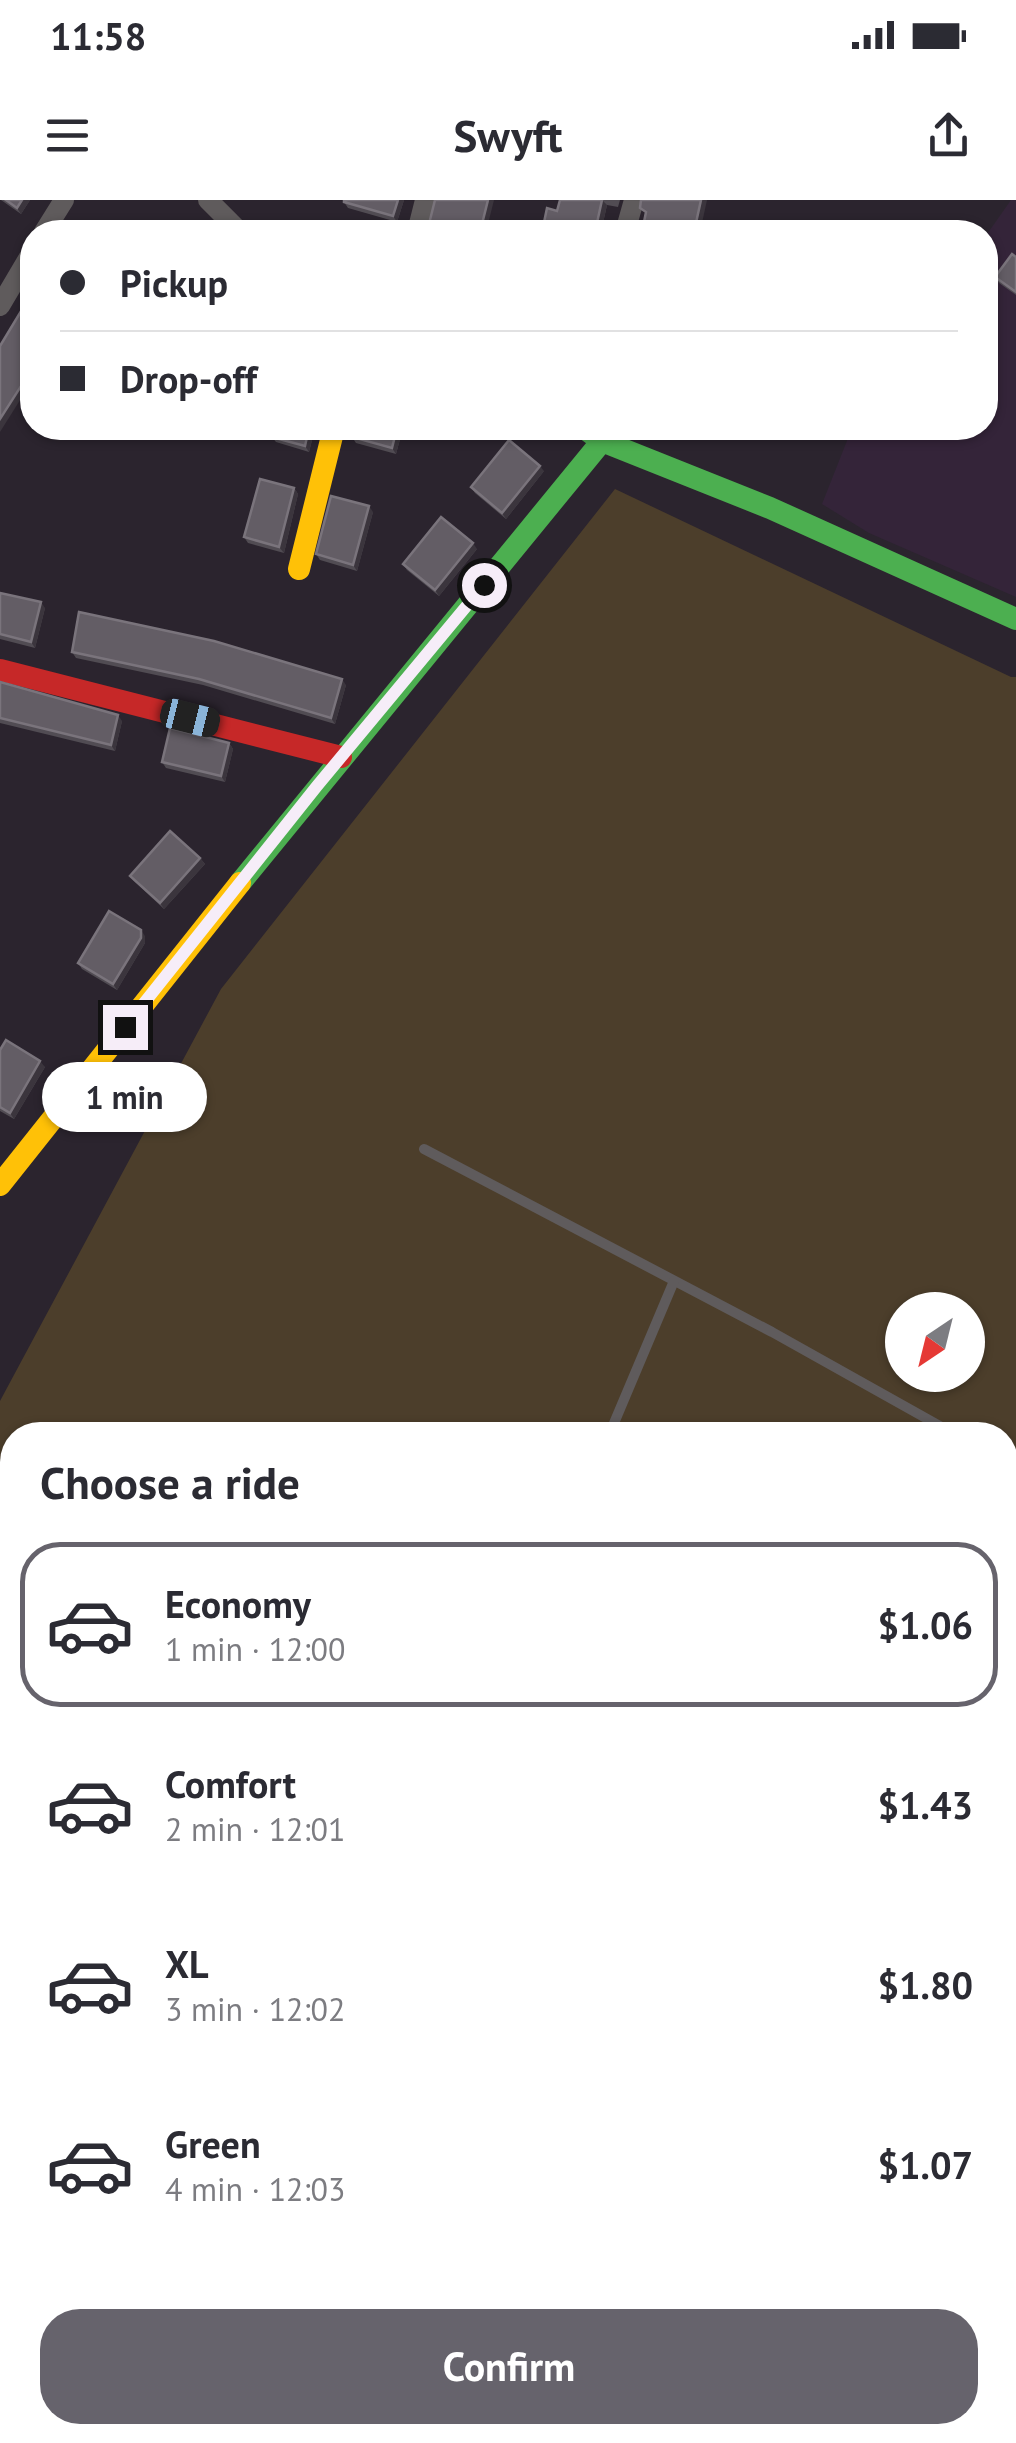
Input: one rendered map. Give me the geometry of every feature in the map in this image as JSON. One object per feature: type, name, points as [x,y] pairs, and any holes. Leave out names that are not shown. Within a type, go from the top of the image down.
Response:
[{"type":"street","points":[[208,200],[228,220]]},
{"type":"street","points":[[0,306],[20,272]]},
{"type":"street","points":[[299,569],[331,440]]},
{"type":"street","points":[[2,1179],[341,757],[588,440]]},
{"type":"street","points":[[607,440],[1016,619]]},
{"type":"street","points":[[0,670],[341,757]]},
{"type":"lane","points":[[424,1149],[932,1422]]},
{"type":"lane","points":[[614,1422],[674,1281]]},
{"type":"shaded area","points":[[1011,200],[1016,200],[1016,597],[869,533],[822,504],[847,440],[998,440],[997,220]]},
{"type":"shaded area","points":[[615,489],[1016,677],[1016,1422],[0,1422],[0,1401],[221,989]]},
{"type":"building","points":[[6,200],[22,200],[17,208]]},
{"type":"building","points":[[344,200],[398,200],[393,216]]},
{"type":"building","points":[[435,200],[488,200],[483,220],[430,220]]},
{"type":"building","points":[[560,200],[602,200],[598,220],[544,220],[547,208],[557,211]]},
{"type":"building","points":[[641,200],[701,200],[697,220],[644,220],[646,212],[640,208]]},
{"type":"building","points":[[1012,254],[1016,257],[1016,292],[998,279],[998,273]]},
{"type":"building","points":[[20,313],[20,388],[0,419],[0,346]]},
{"type":"building","points":[[283,440],[306,440],[305,446]]},
{"type":"building","points":[[363,440],[394,440],[392,448]]},
{"type":"building","points":[[509,440],[540,466],[502,513],[471,487]]},
{"type":"building","points":[[260,479],[294,488],[279,547],[244,537]]},
{"type":"building","points":[[331,496],[369,506],[353,565],[316,554]]},
{"type":"building","points":[[441,517],[473,543],[435,590],[403,564]]},
{"type":"building","points":[[0,593],[41,602],[31,642],[0,634]]},
{"type":"building","points":[[79,612],[214,641],[342,679],[331,718],[199,679],[72,652]]},
{"type":"building","points":[[0,682],[118,715],[111,745],[0,718]]},
{"type":"building","points":[[170,728],[229,743],[221,776],[162,762]]},
{"type":"building","points":[[170,831],[200,858],[160,903],[130,876]]},
{"type":"building","points":[[109,911],[141,930],[141,938],[113,984],[78,963]]},
{"type":"building","points":[[6,1040],[40,1061],[10,1113],[0,1107],[0,1050]]},
{"type":"traffic: fast","points":[[601,440],[770,508],[1016,619]]},
{"type":"traffic: fast","points":[[240,883],[602,441]]},
{"type":"traffic: slow","points":[[299,569],[331,440]]},
{"type":"traffic: slow","points":[[0,1185],[240,883]]},
{"type":"traffic: jam","points":[[0,670],[341,757]]},
{"type":"route","points":[[125,1027],[484,585]]}]
